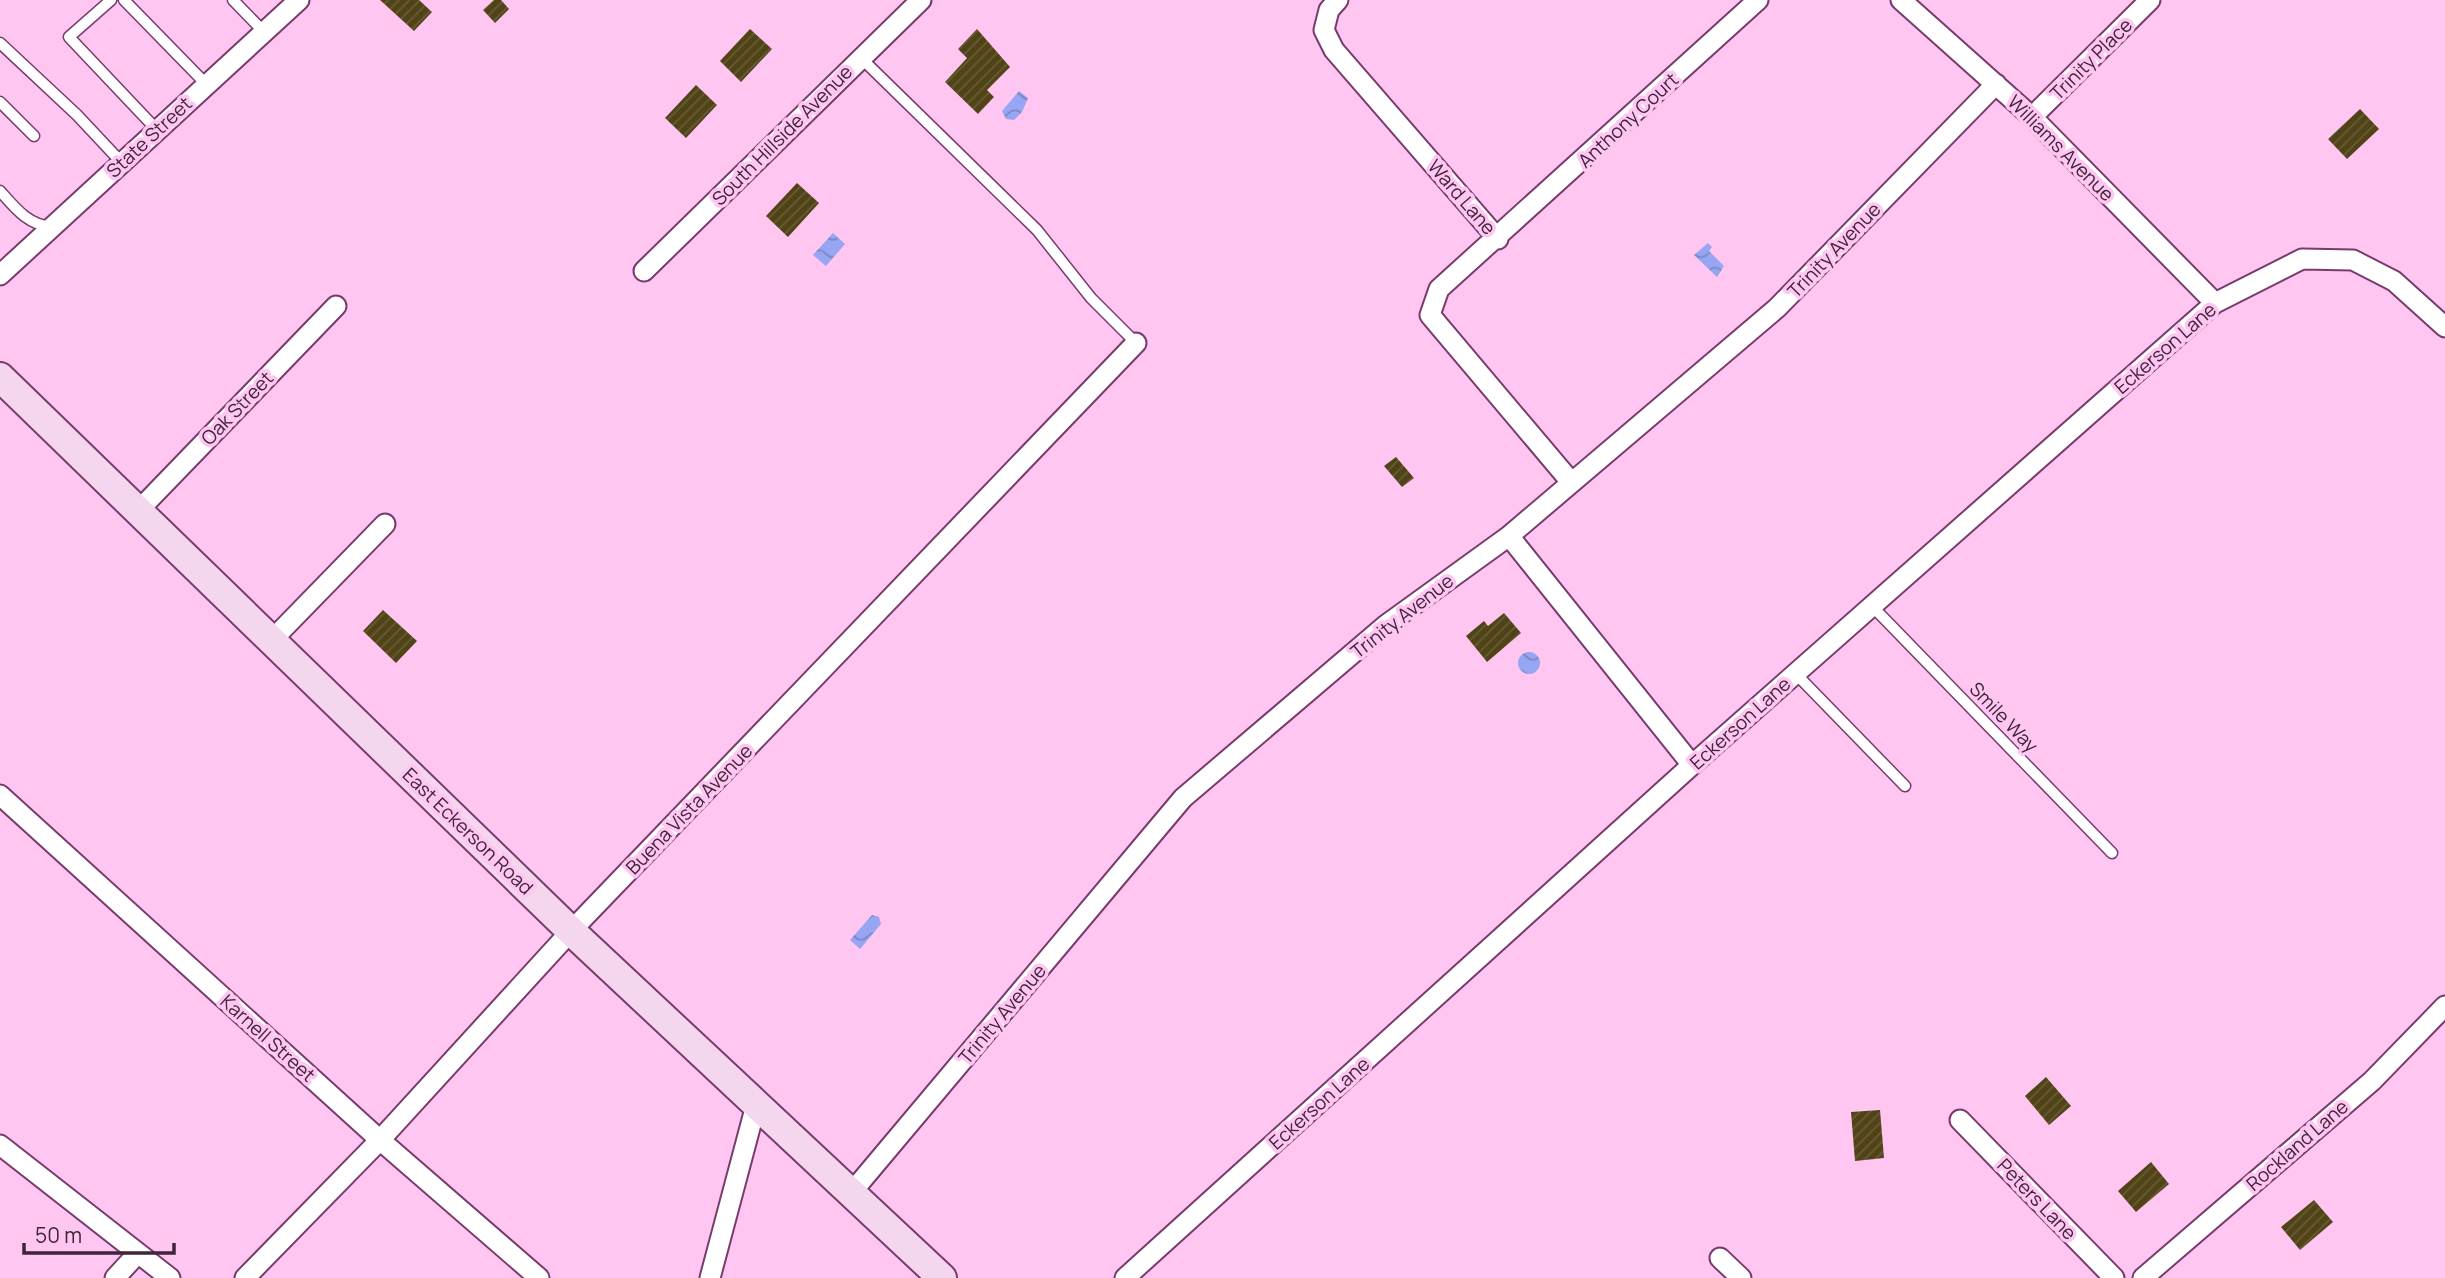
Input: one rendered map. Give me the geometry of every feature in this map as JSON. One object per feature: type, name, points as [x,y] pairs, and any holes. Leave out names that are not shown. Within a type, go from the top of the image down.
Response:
[{"type":"street","name":"State Street","points":[[0,275],[299,0]]},
{"type":"street","name":"South Hillside Avenue","points":[[644,271],[921,0]]},
{"type":"street","name":"Ward Lane","points":[[1338,0],[1329,10],[1324,30],[1334,50],[1498,239],[1439,289],[1430,315],[1571,482]]},
{"type":"street","name":"Anthony Court","points":[[1498,239],[1758,0]]},
{"type":"street","name":"Williams Avenue","points":[[1901,0],[2032,117],[2215,303]]},
{"type":"street","name":"Trinity Place","points":[[2032,117],[2150,0]]},
{"type":"street","name":"Trinity Avenue","points":[[852,1192],[1183,798],[1386,625],[1509,536],[1777,308],[1996,84]]},
{"type":"street","name":"Eckerson Lane","points":[[1125,1278],[1692,765],[2215,303],[2302,259],[2353,260],[2394,281],[2445,327]]},
{"type":"street","name":"Oak Street","points":[[138,511],[336,306]]},
{"type":"street","name":"Buena Vista Avenue","points":[[245,1278],[380,1140],[571,931],[1136,343]]},
{"type":"street","name":"East Eckerson Road","points":[[0,377],[571,931],[942,1278]]},
{"type":"street","points":[[272,640],[385,524]]},
{"type":"street","points":[[1509,536],[1692,765]]},
{"type":"street","name":"Karnell Street","points":[[0,795],[380,1140],[539,1278]]},
{"type":"street","name":"Rockland Lane","points":[[2143,1278],[2372,1081],[2445,1006]]},
{"type":"street","points":[[710,1278],[756,1105]]},
{"type":"street","name":"Peters Lane","points":[[1961,1120],[2114,1278]]},
{"type":"street","points":[[0,1145],[170,1278]]},
{"type":"street","points":[[115,1278],[138,1253]]},
{"type":"street","points":[[1720,1258],[1741,1278]]},
{"type":"lane","points":[[111,0],[69,37],[157,130]]},
{"type":"lane","points":[[124,0],[206,84]]},
{"type":"lane","points":[[233,0],[264,32]]},
{"type":"lane","points":[[0,43],[77,115],[122,163]]},
{"type":"lane","points":[[860,57],[1037,230],[1091,298],[1136,343]]},
{"type":"lane","points":[[0,102],[34,136]]},
{"type":"lane","points":[[0,191],[20,214],[33,223],[52,227]]},
{"type":"lane","name":"Smile Way","points":[[1872,606],[2112,853]]},
{"type":"lane","points":[[1796,674],[1905,786]]},
{"type":"water","points":[[1019,91],[1028,98],[1022,112],[1014,120],[1006,119],[1002,111]]},
{"type":"water","points":[[833,233],[845,244],[826,266],[813,255]]},
{"type":"water","points":[[1708,243],[1712,247],[1709,251],[1724,266],[1717,277],[1694,255]]},
{"type":"water","points":[[1529,652],[1537,655],[1540,663],[1537,671],[1529,674],[1521,671],[1518,663],[1521,655]]},
{"type":"water","points":[[872,915],[879,917],[881,924],[860,949],[850,940]]},
{"type":"building","points":[[380,0],[419,0],[432,12],[414,31]]},
{"type":"building","points":[[494,0],[501,0],[509,9],[495,23],[483,10]]},
{"type":"building","points":[[750,29],[772,49],[741,82],[720,61]]},
{"type":"building","points":[[977,29],[1010,67],[987,90],[994,97],[978,114],[945,82],[967,58],[958,49]]},
{"type":"building","points":[[696,85],[717,105],[686,138],[665,118]]},
{"type":"building","points":[[2360,109],[2379,129],[2347,159],[2328,139]]},
{"type":"building","points":[[797,183],[819,203],[788,237],[766,216]]},
{"type":"building","points":[[1396,457],[1414,478],[1402,487],[1384,466]]},
{"type":"building","points":[[383,610],[417,641],[396,663],[363,631]]},
{"type":"building","points":[[1504,613],[1521,633],[1487,662],[1466,636],[1484,621],[1488,626]]},
{"type":"building","points":[[2046,1077],[2071,1106],[2049,1125],[2025,1096]]},
{"type":"building","points":[[1880,1110],[1884,1158],[1855,1161],[1851,1112]]},
{"type":"building","points":[[2151,1162],[2169,1184],[2136,1212],[2118,1191]]},
{"type":"building","points":[[2314,1200],[2333,1222],[2300,1250],[2281,1227]]}]
